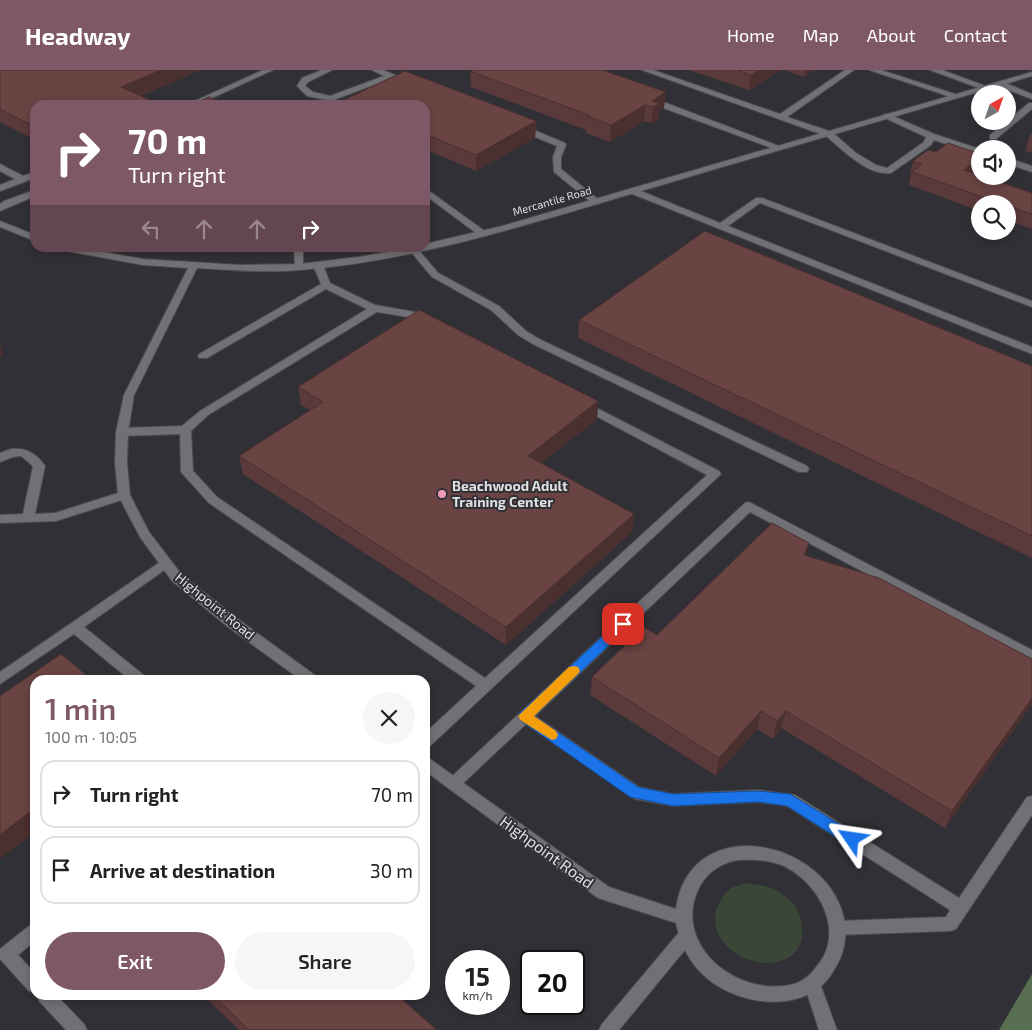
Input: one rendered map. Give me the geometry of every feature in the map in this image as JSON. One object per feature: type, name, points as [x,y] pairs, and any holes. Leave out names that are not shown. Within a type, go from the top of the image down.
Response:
[{"type":"street","points":[[201,100],[269,70]]},
{"type":"street","points":[[328,70],[305,80],[301,86],[310,94],[331,99],[391,76]]},
{"type":"street","points":[[376,70],[419,87]]},
{"type":"street","points":[[646,70],[829,134],[853,155],[873,167],[888,171],[930,140]]},
{"type":"street","points":[[781,117],[850,70]]},
{"type":"street","points":[[873,70],[957,96]]},
{"type":"street","points":[[934,70],[977,85]]},
{"type":"street","name":"Mercantile Road","points":[[996,85],[1032,74]]},
{"type":"street","points":[[1000,84],[1032,97]]},
{"type":"street","name":"Mercantile Road","points":[[430,246],[483,234],[596,202],[971,92]]},
{"type":"street","points":[[643,98],[780,148]]},
{"type":"street","points":[[993,136],[1032,105]]},
{"type":"street","points":[[888,116],[930,140],[971,150]]},
{"type":"street","points":[[509,123],[562,145],[557,157],[557,170],[596,202]]},
{"type":"street","points":[[1016,164],[1032,169]]},
{"type":"street","points":[[0,167],[23,180]]},
{"type":"street","points":[[0,188],[30,177]]},
{"type":"street","points":[[633,191],[1032,351]]},
{"type":"street","points":[[0,208],[7,203],[30,195]]},
{"type":"street","points":[[430,195],[483,234]]},
{"type":"street","points":[[721,226],[759,200],[1032,304]]},
{"type":"street","points":[[0,224],[30,236]]},
{"type":"street","name":"Mercantile Road","points":[[89,252],[143,262],[240,268],[300,267],[401,252]]},
{"type":"street","points":[[298,252],[300,267]]},
{"type":"street","points":[[416,252],[436,275],[495,308],[522,333],[537,342],[803,469]]},
{"type":"street","name":"Highpoint Road","points":[[194,265],[129,395],[122,432],[121,463],[124,495],[144,534],[184,584],[233,623],[304,675]]},
{"type":"street","points":[[318,265],[326,285],[372,308],[411,314],[437,328]]},
{"type":"street","points":[[203,356],[326,285]]},
{"type":"street","points":[[122,432],[185,430],[204,414],[374,309],[372,308]]},
{"type":"street","points":[[430,737],[715,474],[576,401]]},
{"type":"street","points":[[185,430],[187,472],[213,500],[486,686]]},
{"type":"street","points":[[0,458],[10,452],[24,452],[33,457],[39,466],[28,518]]},
{"type":"street","points":[[0,519],[56,517],[124,495]]},
{"type":"street","points":[[453,784],[749,506],[1032,656]]},
{"type":"street","points":[[0,679],[166,563]]},
{"type":"street","points":[[75,627],[134,675]]},
{"type":"street","points":[[525,716],[635,792],[673,800],[758,796],[790,800],[961,908]]},
{"type":"street","name":"Highpoint Road","points":[[430,767],[604,893],[682,918]]},
{"type":"street","points":[[837,928],[950,924],[1032,802]]},
{"type":"street","points":[[762,853],[794,863],[820,884],[836,912],[837,928],[839,942],[828,969],[812,984],[790,994],[766,995],[741,990],[711,972],[690,947],[682,918],[687,889],[704,867],[731,854],[762,853]]},
{"type":"street","points":[[30,935],[6,954],[30,980]]},
{"type":"street","points":[[608,1030],[687,935]]},
{"type":"street","points":[[812,984],[828,1030]]},
{"type":"street","points":[[50,1000],[78,1030]]},
{"type":"green space","points":[[746,883],[773,888],[796,907],[801,923],[801,939],[799,947],[788,958],[774,962],[746,959],[734,952],[717,931],[715,917],[719,903],[731,888]]},
{"type":"green space","points":[[1032,974],[1032,1030],[999,1030]]},
{"type":"building","points":[[0,70],[161,70],[121,87],[150,100],[30,100],[30,124],[0,109]]},
{"type":"building","points":[[602,70],[666,92],[652,101],[660,103],[653,107],[645,105],[611,125],[470,71]]},
{"type":"building","points":[[737,70],[759,70],[751,75]]},
{"type":"building","points":[[405,71],[536,121],[476,155],[430,136],[430,100],[344,100]]},
{"type":"building","points":[[209,97],[215,100],[203,100]]},
{"type":"building","points":[[948,143],[971,151],[971,164],[964,170],[971,172],[971,185],[1009,185],[1032,193],[1032,214],[1016,209],[1016,195],[977,195],[912,172],[922,164],[913,161],[928,150],[936,152]]},
{"type":"building","points":[[705,231],[1032,366],[1032,536],[579,320]]},
{"type":"building","points":[[419,310],[598,401],[528,456],[634,514],[506,627],[239,456],[323,402],[298,387]]},
{"type":"building","points":[[772,523],[809,543],[804,555],[879,578],[1032,659],[1032,698],[952,811],[786,711],[777,721],[761,711],[719,758],[592,677],[644,627],[657,635]]},
{"type":"building","points":[[61,654],[86,675],[30,675]]},
{"type":"building","points":[[30,675],[30,812],[0,835],[0,696]]},
{"type":"building","points":[[218,1000],[403,1000],[437,1030],[249,1030]]},
{"type":"slow traffic","points":[[552,735],[525,716],[574,671]]},
{"type":"place","name":"Beachwood Adult Training Center","points":[[442,494]]},
{"type":"route","points":[[623,624],[525,716],[635,792],[673,800],[758,796],[790,800],[852,839]]}]
